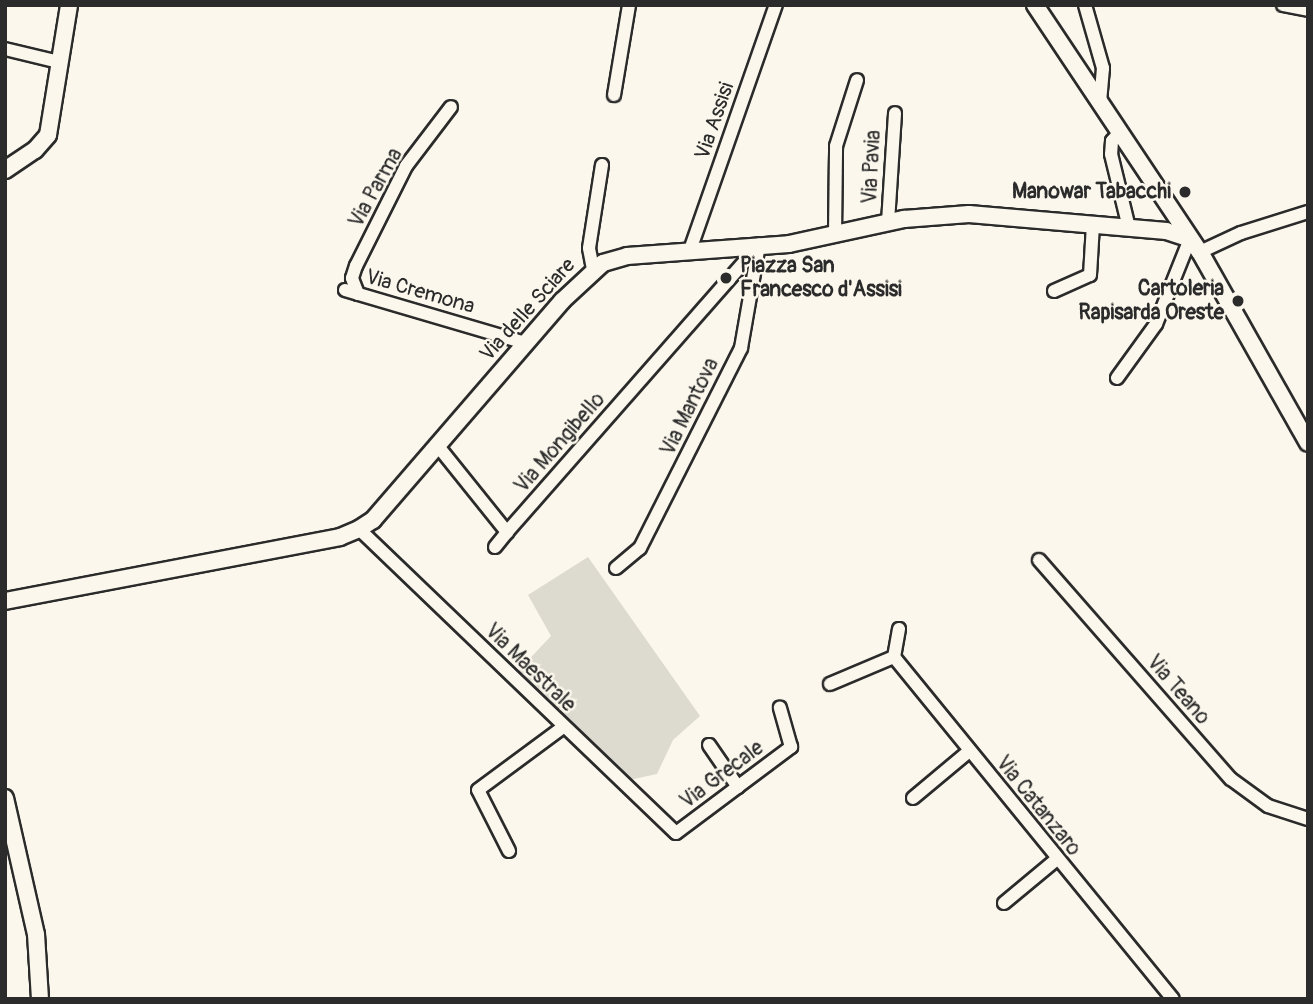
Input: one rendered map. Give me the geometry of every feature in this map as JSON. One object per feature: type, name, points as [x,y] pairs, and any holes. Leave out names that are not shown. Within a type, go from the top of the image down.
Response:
[{"type":"street","points":[[5,170],[35,150],[48,135],[68,5]]},
{"type":"street","points":[[614,95],[629,5]]},
{"type":"street","name":"Via Assisi","points":[[691,250],[776,5]]},
{"type":"street","points":[[1035,5],[1195,245],[1308,443]]},
{"type":"street","points":[[1085,5],[1103,68],[1100,102]]},
{"type":"street","points":[[1283,5],[1308,10]]},
{"type":"street","points":[[5,48],[59,62]]},
{"type":"street","points":[[835,234],[836,146],[857,80]]},
{"type":"street","name":"Via Parma","points":[[358,294],[352,278],[387,203],[406,166],[451,107]]},
{"type":"street","name":"Via Pavia","points":[[888,222],[895,113]]},
{"type":"street","points":[[1120,132],[1112,141],[1111,154],[1129,228]]},
{"type":"street","points":[[593,269],[589,248],[601,165]]},
{"type":"street","points":[[1117,378],[1156,324],[1195,245],[1308,212]]},
{"type":"street","name":"Via delle Sciare","points":[[5,601],[340,537],[359,529],[373,520],[525,343],[593,269],[626,256],[759,245],[835,234],[888,222],[970,214],[1166,231],[1195,245]]},
{"type":"street","points":[[1054,291],[1090,275],[1093,225]]},
{"type":"street","name":"Via Mongibello","points":[[495,547],[759,245]]},
{"type":"street","name":"Via Mantova","points":[[616,568],[639,548],[741,348],[759,245]]},
{"type":"street","name":"Via Cremona","points":[[345,290],[525,343]]},
{"type":"street","points":[[437,445],[507,532]]},
{"type":"street","name":"Via Maestrale","points":[[359,529],[676,833]]},
{"type":"street","name":"Via Teano","points":[[1039,560],[1231,779],[1268,806],[1308,819]]},
{"type":"street","points":[[830,684],[894,657],[899,629]]},
{"type":"street","name":"Via Catanzaro","points":[[894,657],[1173,999]]},
{"type":"street","name":"Via Grecale","points":[[676,833],[791,747],[780,708]]},
{"type":"street","points":[[509,851],[478,790],[564,727]]},
{"type":"street","points":[[709,745],[738,787]]},
{"type":"street","points":[[913,797],[968,751]]},
{"type":"street","points":[[5,798],[36,933],[40,999]]},
{"type":"street","points":[[1004,903],[1057,859]]},
{"type":"shaded area","points":[[588,557],[700,716],[673,740],[657,774],[629,780],[517,672],[551,636],[528,595]]},
{"type":"place","name":"Manowar Tabacchi","points":[[1185,192]]},
{"type":"place","name":"Piazza San Francesco d'Assisi","points":[[726,278]]},
{"type":"place","name":"Cartoleria Rapisarda Oreste","points":[[1238,301]]}]
